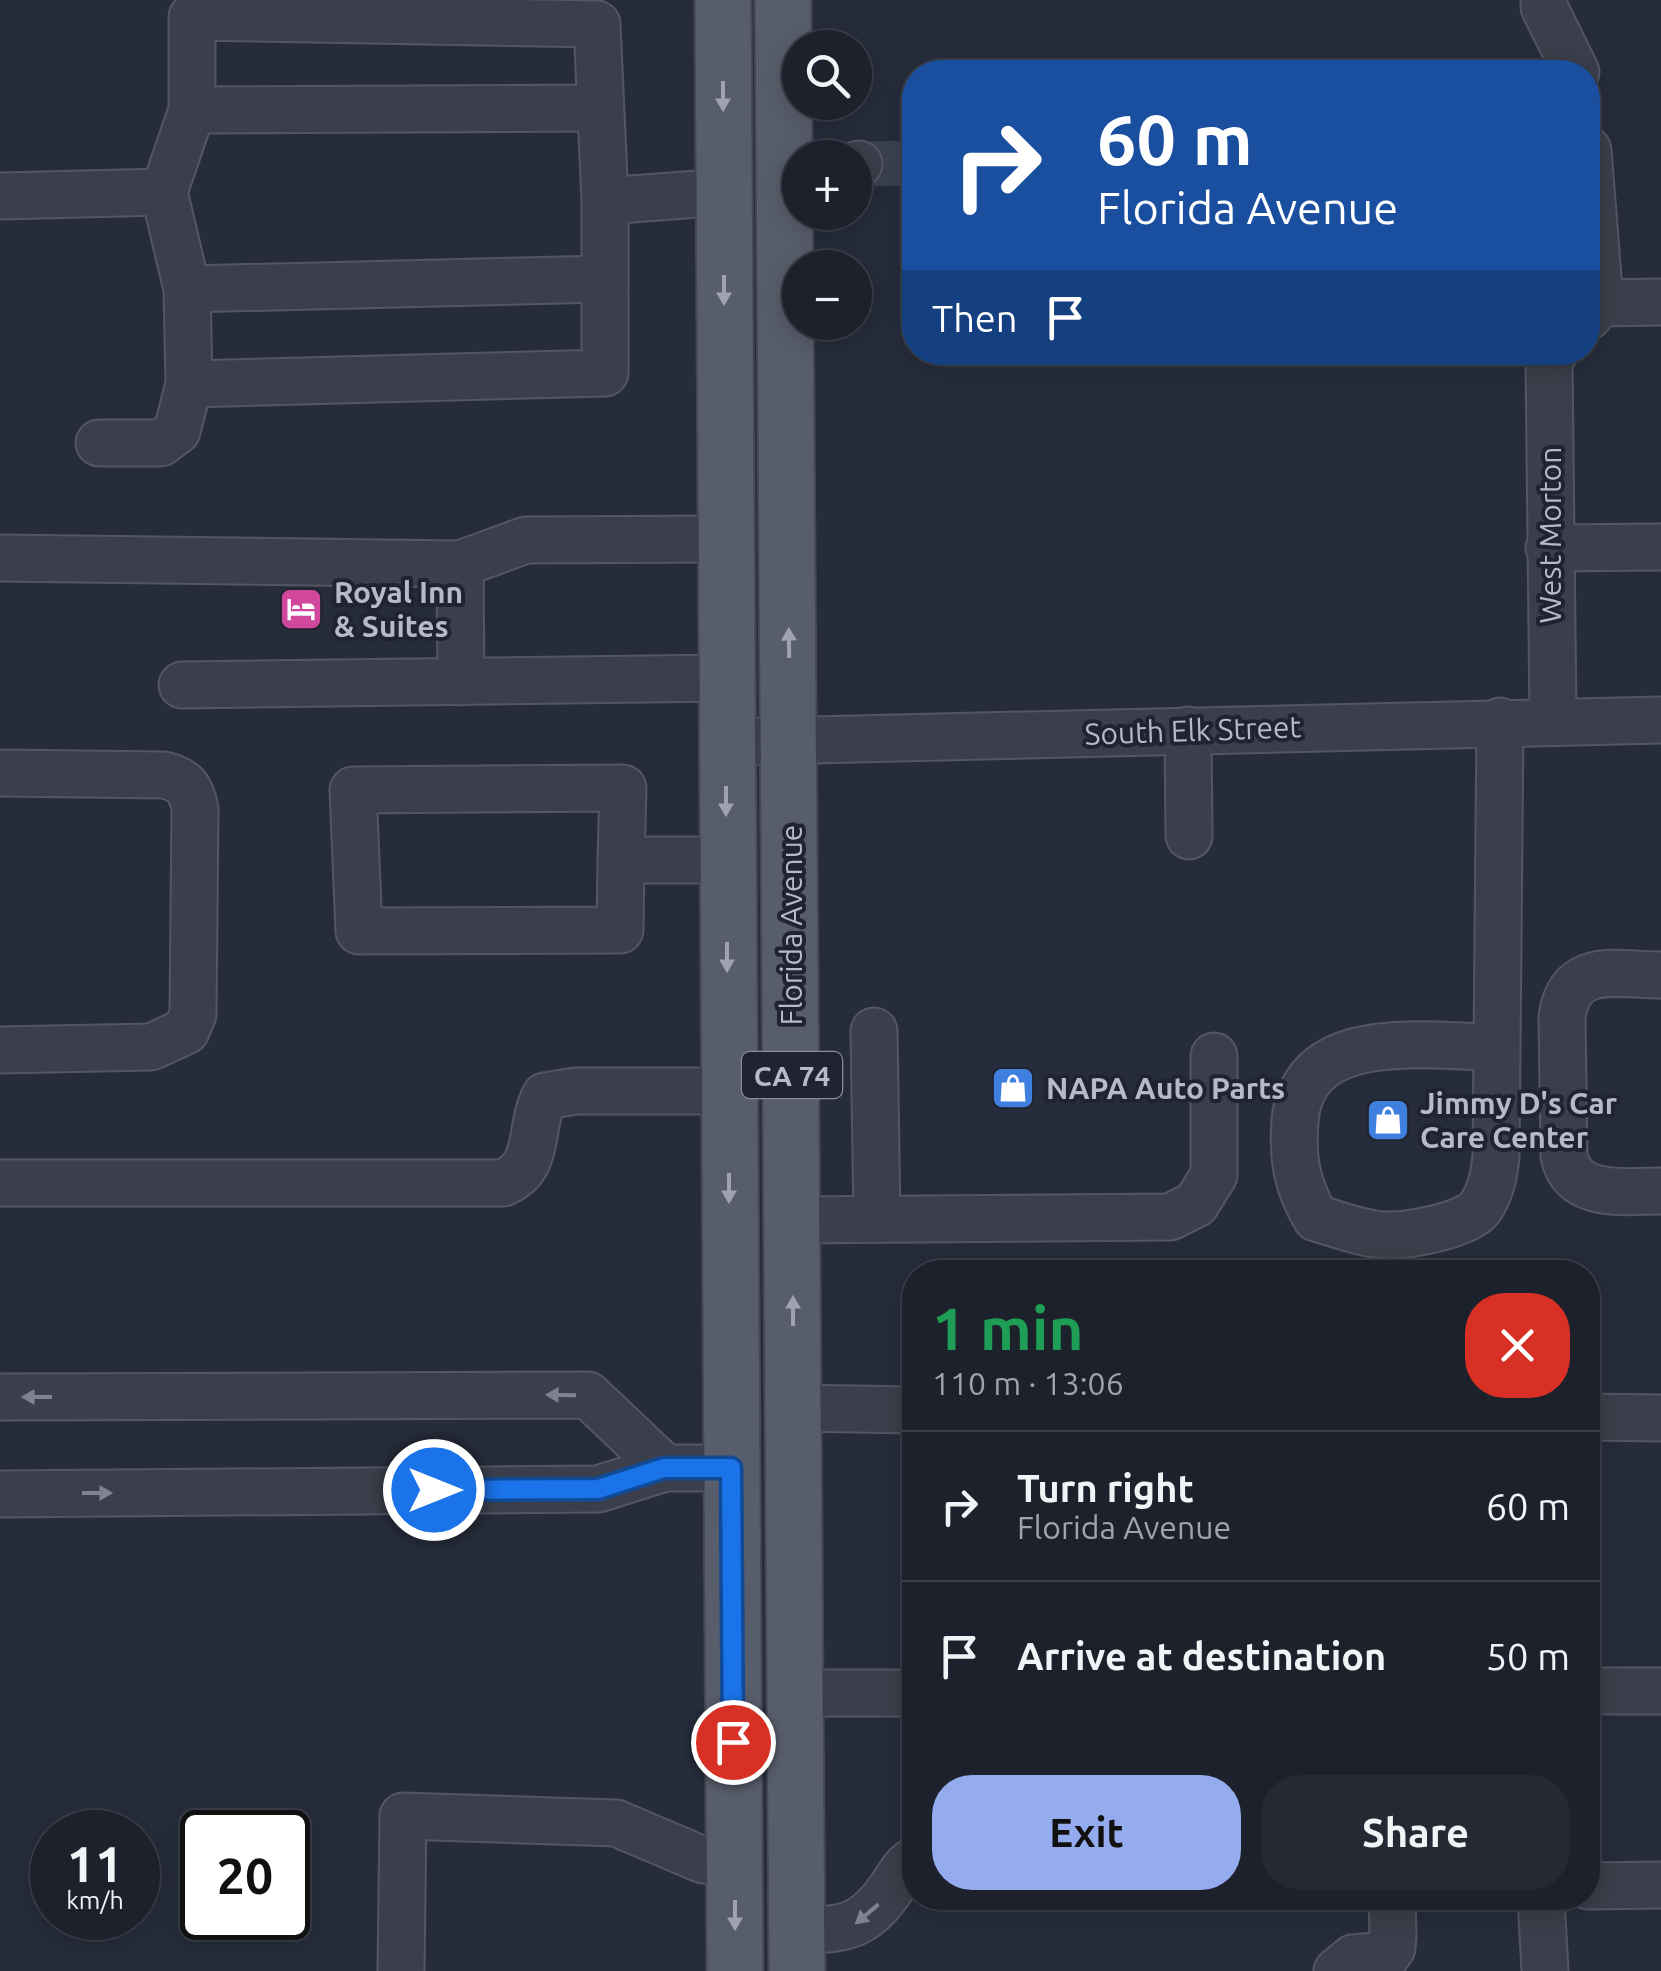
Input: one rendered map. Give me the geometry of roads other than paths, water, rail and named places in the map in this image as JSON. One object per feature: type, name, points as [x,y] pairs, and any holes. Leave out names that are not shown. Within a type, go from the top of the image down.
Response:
[{"type":"main road","points":[[722,0],[735,1971]]},
{"type":"main road","name":"Florida Avenue","points":[[783,0],[790,140]]},
{"type":"main road","name":"Florida Avenue","points":[[792,230],[790,741],[796,1693],[793,1958]]},
{"type":"main road","points":[[731,1468],[756,1470],[764,1509],[772,1892],[793,1958]]},
{"type":"street","points":[[1544,0],[1570,60]]},
{"type":"street","points":[[99,442],[161,442],[177,431],[188,384],[188,289],[164,192],[192,110],[191,8],[597,24],[605,373],[188,384]]},
{"type":"street","points":[[192,110],[600,108]]},
{"type":"street","points":[[0,196],[164,192]]},
{"type":"street","points":[[604,201],[724,192]]},
{"type":"street","points":[[188,289],[604,279]]},
{"type":"street","points":[[1600,309],[1661,302]]},
{"type":"street","name":"West Morton","points":[[1549,365],[1553,720]]},
{"type":"street","points":[[0,558],[460,564],[526,540],[726,539]]},
{"type":"street","points":[[1549,548],[1661,547]]},
{"type":"street","points":[[460,564],[461,682]]},
{"type":"street","points":[[182,685],[726,678]]},
{"type":"street","name":"South Elk Street","points":[[726,742],[1661,720]]},
{"type":"street","points":[[1496,1048],[1386,1046],[1343,1054],[1318,1067],[1296,1102],[1293,1140],[1299,1189],[1316,1218],[1384,1235],[1453,1224],[1478,1211],[1492,1184],[1496,1156],[1500,722]]},
{"type":"street","points":[[1188,730],[1189,836]]},
{"type":"street","points":[[0,773],[164,775],[180,779],[191,790],[194,808],[194,1014],[186,1032],[152,1047],[0,1050]]},
{"type":"street","points":[[622,788],[621,860],[620,930],[360,931],[353,790],[622,788]]},
{"type":"street","points":[[621,860],[726,860]]},
{"type":"street","points":[[1661,975],[1598,975],[1579,980],[1567,995],[1562,1017],[1566,1165],[1577,1180],[1596,1189],[1661,1191]]},
{"type":"street","points":[[874,1031],[877,1219]]},
{"type":"street","points":[[793,1220],[1170,1217],[1196,1204],[1214,1174],[1214,1056]]},
{"type":"street","points":[[0,1184],[503,1183],[518,1177],[532,1158],[536,1114],[545,1096],[576,1092],[728,1091]]},
{"type":"street","points":[[0,1397],[588,1396],[664,1468]]},
{"type":"street","points":[[794,1408],[902,1410]]},
{"type":"street","points":[[1600,1418],[1661,1418]]},
{"type":"street","points":[[0,1494],[598,1489],[664,1468],[731,1468]]},
{"type":"street","points":[[1600,1691],[1661,1691]]},
{"type":"street","points":[[796,1693],[902,1692]]},
{"type":"street","points":[[401,1971],[402,1816],[616,1823],[704,1860],[734,1860]]},
{"type":"street","points":[[1600,1854],[1661,1854]]},
{"type":"street","points":[[793,1958],[841,1929],[858,1924],[880,1903],[902,1871]]},
{"type":"street","points":[[1600,1886],[1661,1884]]},
{"type":"street","points":[[1337,1971],[1353,1958],[1387,1955],[1392,1948],[1392,1910]]},
{"type":"street","points":[[1542,1910],[1544,1971]]},
{"type":"tunnel","points":[[872,164],[902,163]]},
{"type":"place","name":"Royal Inn & Suites","points":[[301,609]]},
{"type":"place","name":"NAPA Auto Parts","points":[[1013,1088]]},
{"type":"place","name":"Jimmy D's Car Care Center","points":[[1388,1120]]}]
